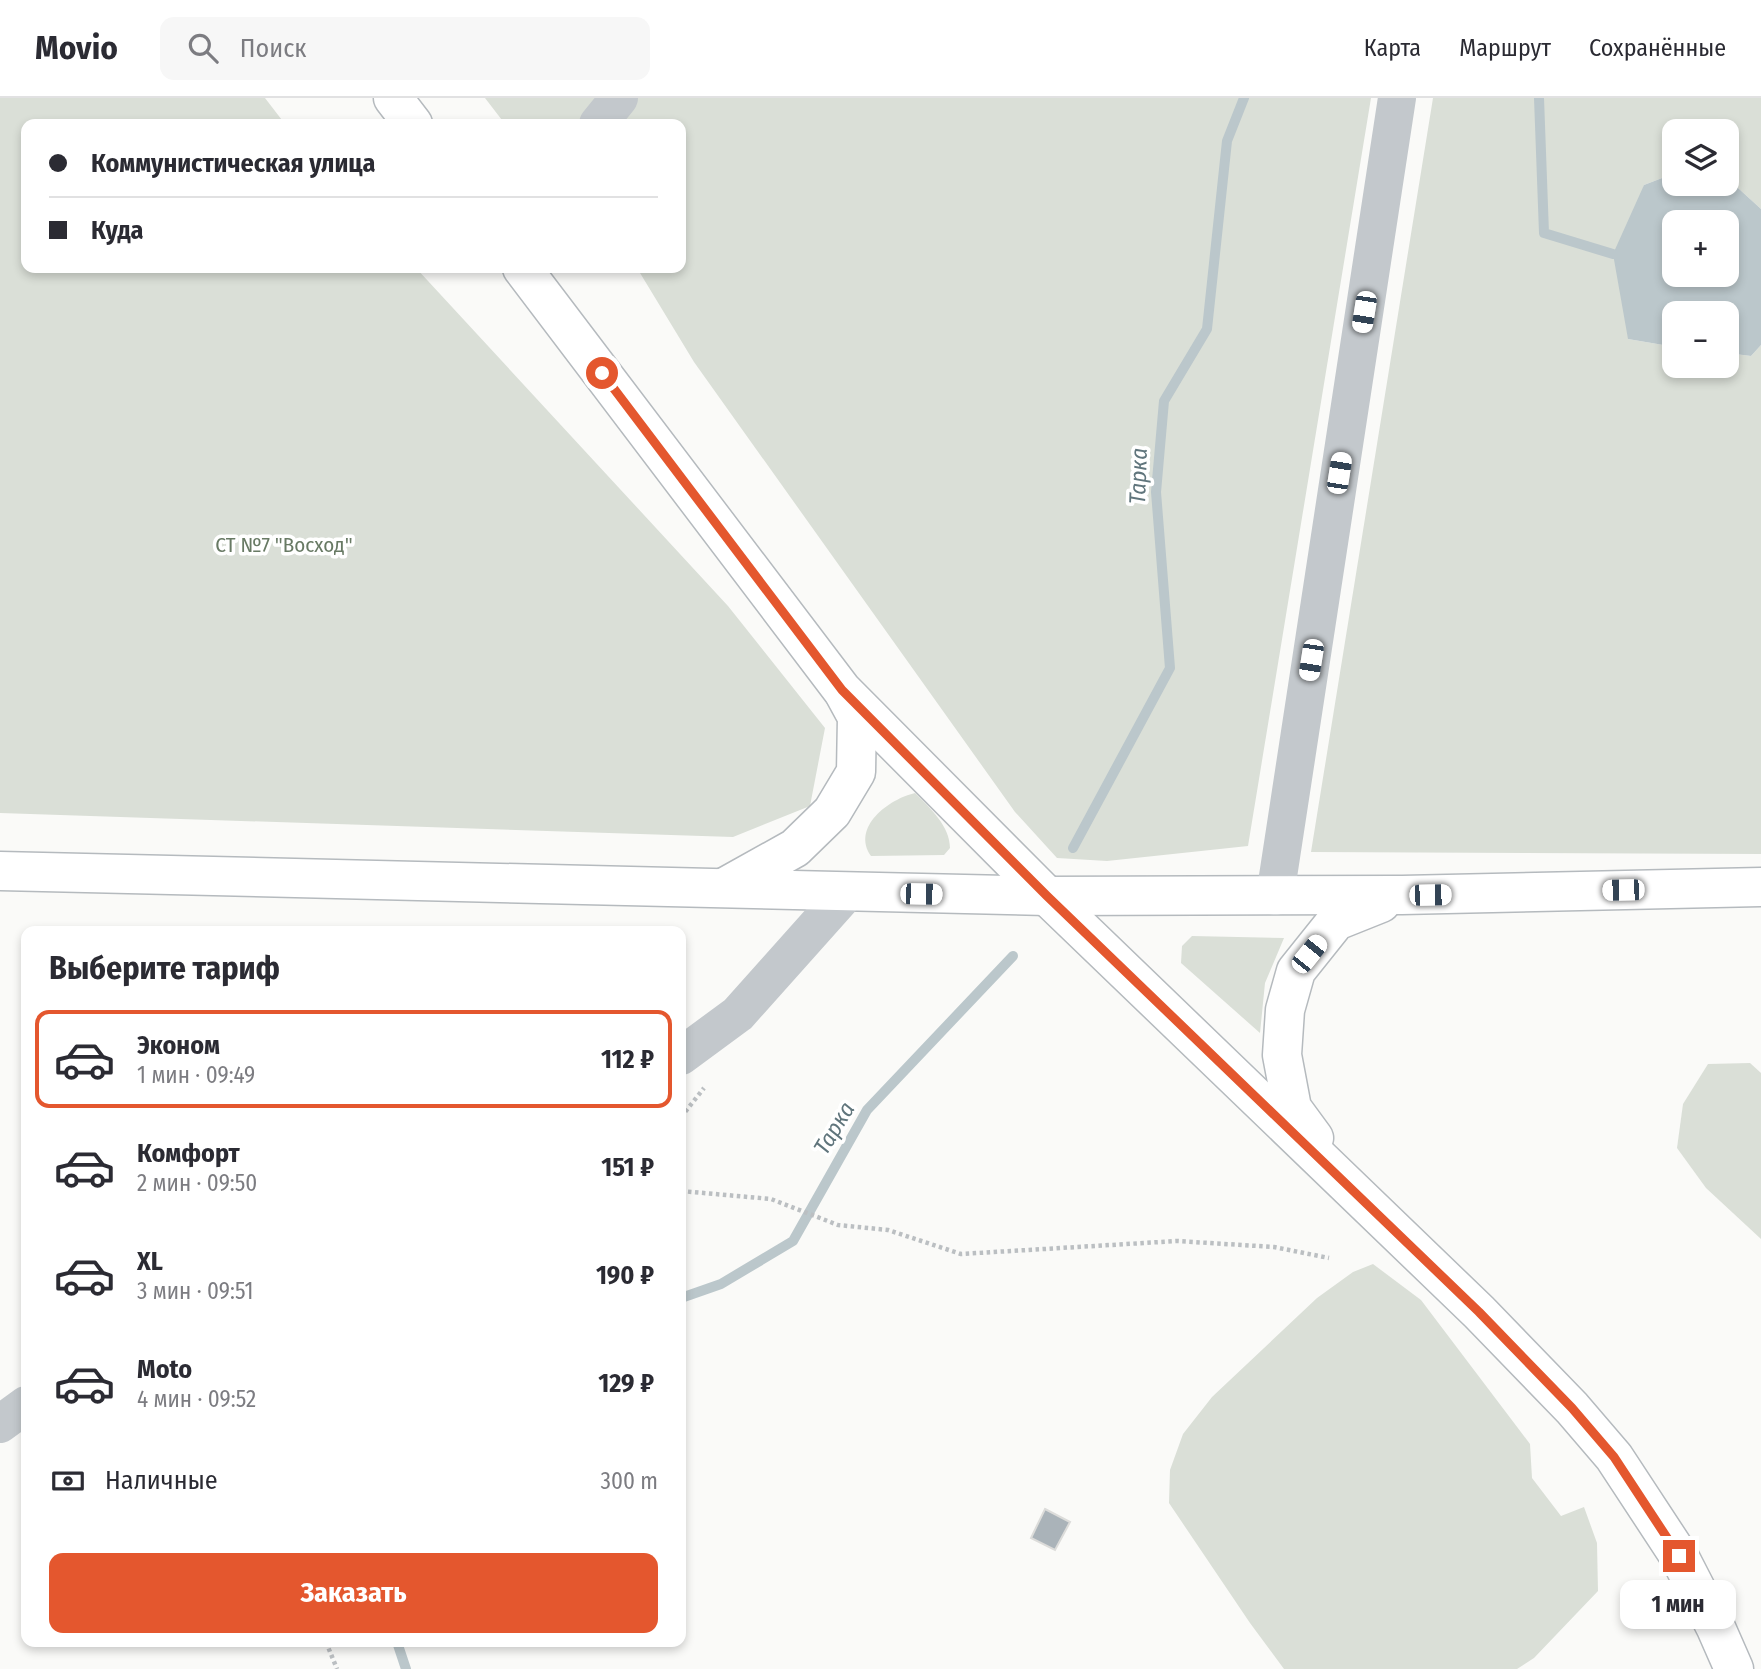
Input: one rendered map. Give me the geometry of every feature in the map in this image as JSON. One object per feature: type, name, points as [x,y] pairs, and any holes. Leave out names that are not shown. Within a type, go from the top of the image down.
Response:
[{"type":"main road","points":[[393,98],[409,119]]},
{"type":"main road","points":[[526,273],[842,690],[1047,896],[1498,1331],[1572,1408],[1614,1457],[1679,1556],[1734,1669]]},
{"type":"main road","points":[[724,888],[795,848],[832,812],[856,772],[857,717],[842,690]]},
{"type":"main road","points":[[0,871],[1047,896],[1402,895],[1761,887]]},
{"type":"main road","points":[[1362,1201],[1292,1108],[1282,1055],[1285,1010],[1296,971],[1336,921],[1402,895]]},
{"type":"street","points":[[602,119],[619,98]]},
{"type":"street","points":[[1275,896],[1397,98]]},
{"type":"street","points":[[686,1052],[738,1014],[846,892]]},
{"type":"street","points":[[0,1424],[21,1409]]},
{"type":"path","points":[[686,1191],[771,1199],[838,1225],[888,1230],[961,1254],[1177,1241],[1274,1247],[1329,1258]]},
{"type":"path","points":[[328,1647],[337,1669]]},
{"type":"green space","name":"СТ №7 \"Восход\"","points":[[0,98],[265,98],[281,119],[21,119],[21,273],[421,273],[728,606],[825,728],[810,806],[733,837],[0,813]]},
{"type":"green space","points":[[485,98],[1371,98],[1248,846],[1107,861],[1057,858],[1015,812],[694,362],[640,273],[686,273],[686,119],[501,119]]},
{"type":"green space","points":[[1433,98],[1761,98],[1761,209],[1739,189],[1739,119],[1662,119],[1662,178],[1644,185],[1628,339],[1662,345],[1662,378],[1739,378],[1739,354],[1751,356],[1761,345],[1761,854],[1311,852]]},
{"type":"green space","points":[[915,793],[943,825],[950,848],[944,855],[871,856],[866,845],[869,825],[894,801]]},
{"type":"green space","points":[[1192,936],[1284,938],[1265,983],[1260,1033],[1181,963],[1182,946]]},
{"type":"green space","points":[[1750,1063],[1761,1073],[1761,1239],[1706,1188],[1677,1148],[1683,1104],[1708,1064]]},
{"type":"green space","points":[[1373,1264],[1421,1300],[1530,1444],[1532,1478],[1561,1516],[1584,1507],[1597,1543],[1598,1591],[1534,1658],[1517,1669],[1284,1669],[1169,1503],[1170,1470],[1183,1434],[1212,1397],[1317,1298],[1353,1272]]},
{"type":"shaded area","points":[[1662,178],[1662,196],[1739,196],[1739,189],[1761,209],[1761,345],[1751,356],[1739,354],[1739,301],[1662,301],[1662,345],[1628,339],[1613,254],[1644,185]]},
{"type":"building","points":[[1045,1509],[1070,1522],[1055,1550],[1031,1538]]},
{"type":"waterway","name":"Тарка","points":[[1073,848],[1170,668],[1156,492],[1164,401],[1207,329],[1227,141],[1244,98]]},
{"type":"waterway","points":[[1539,98],[1544,233],[1613,254]]},
{"type":"waterway","name":"Тарка","points":[[686,1296],[721,1284],[793,1241],[867,1110],[1013,956]]},
{"type":"waterway","name":"Тарка","points":[[399,1647],[406,1669]]},
{"type":"route","points":[[602,373],[641,428],[842,690],[1047,896],[1479,1312],[1572,1408],[1614,1457],[1679,1556]]}]
